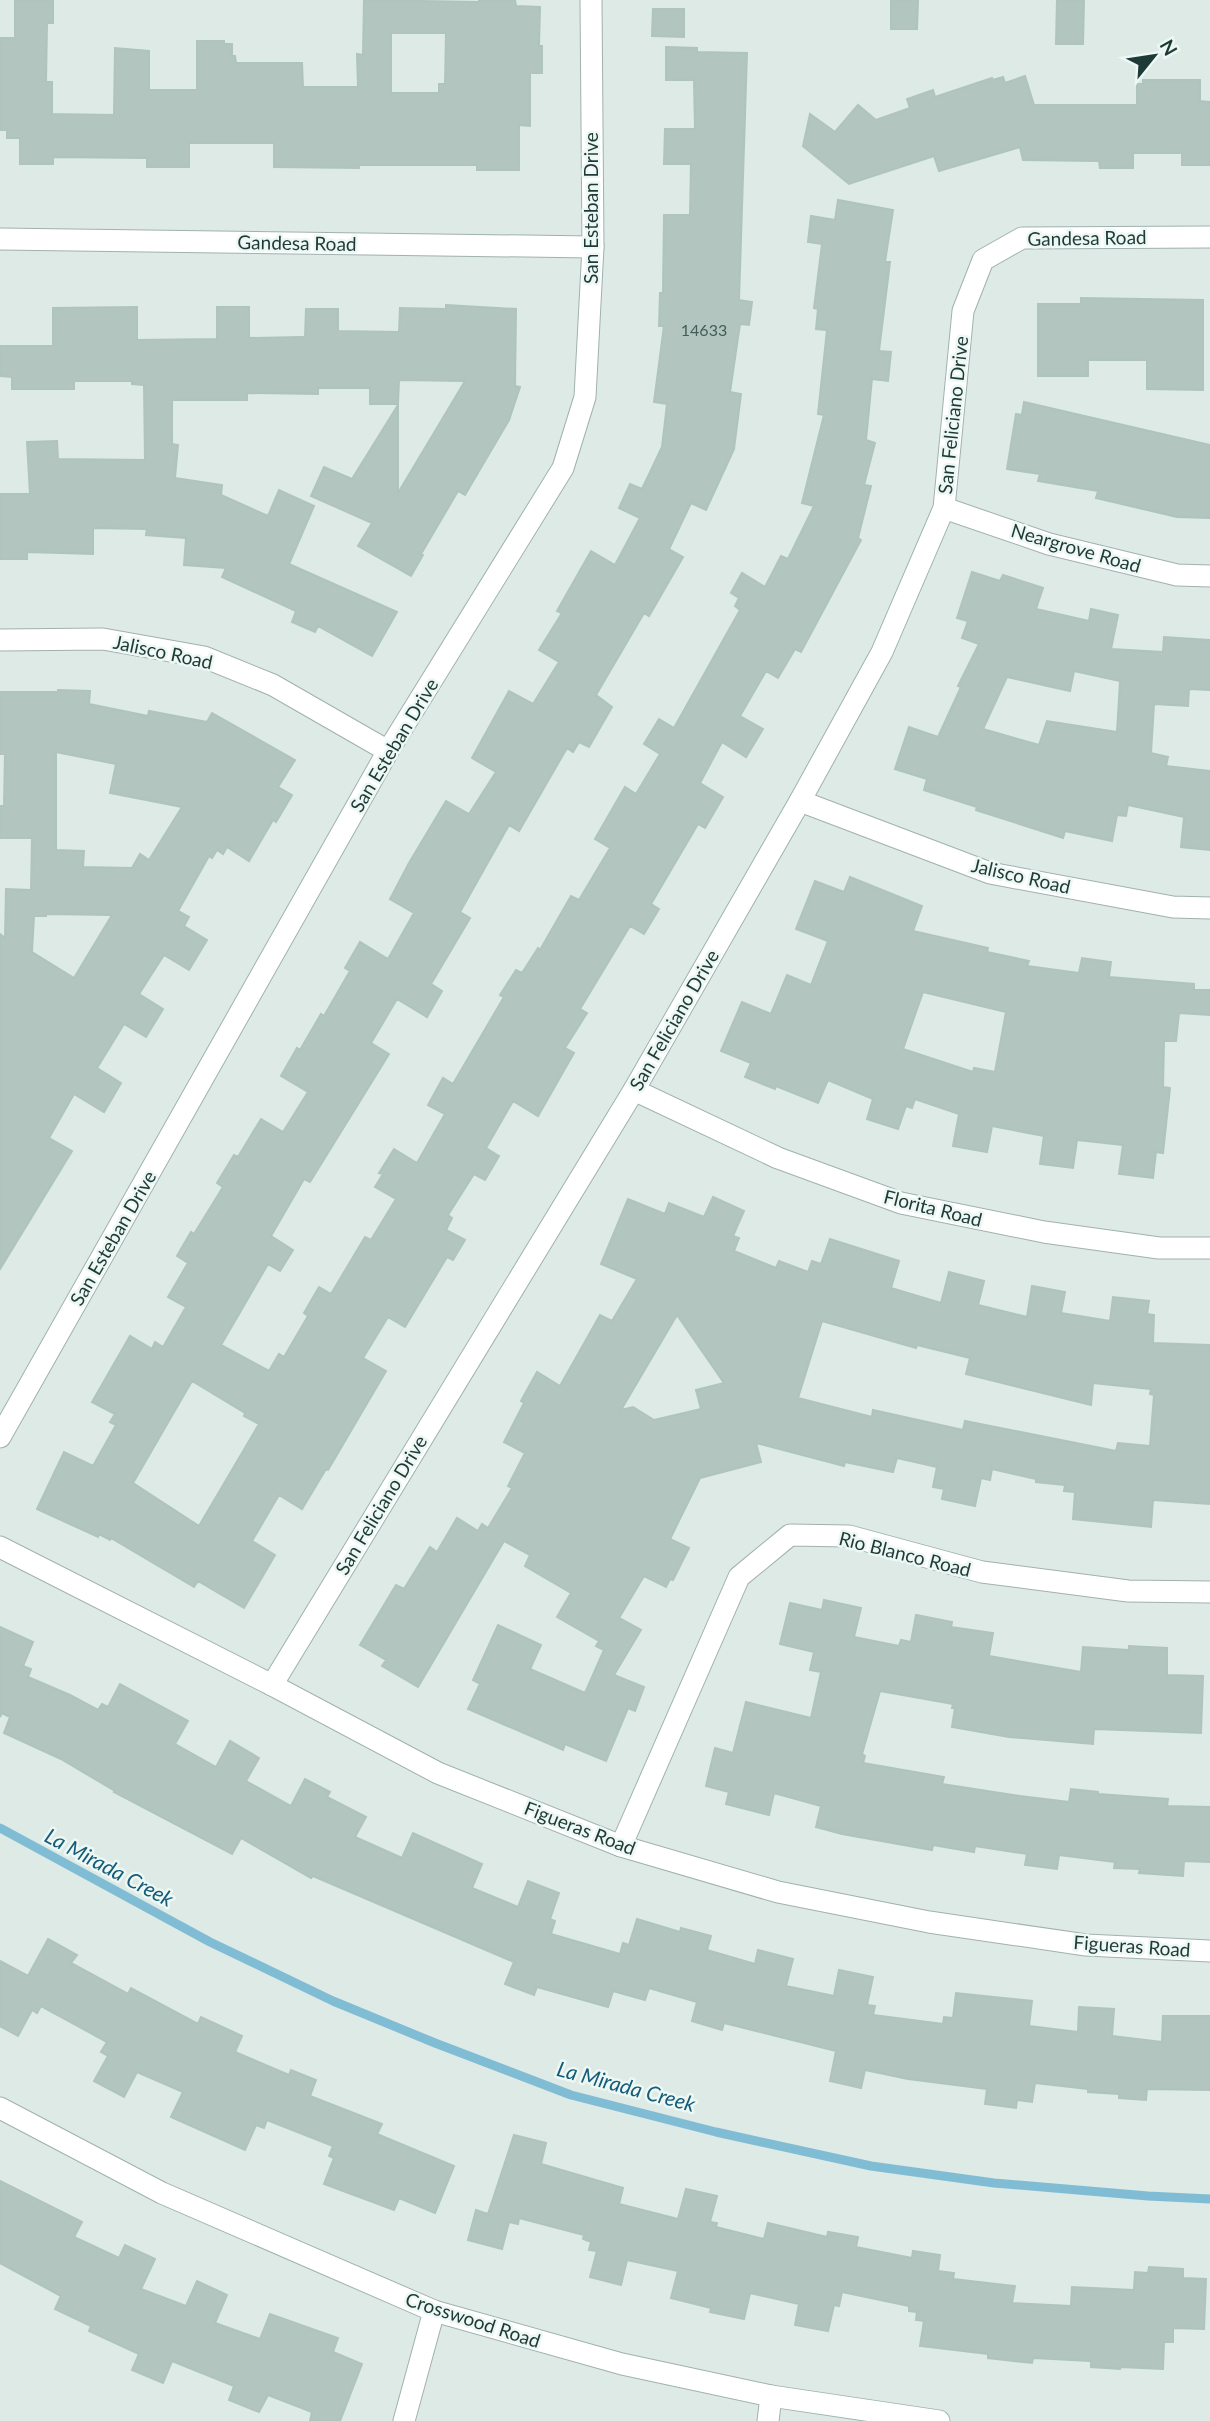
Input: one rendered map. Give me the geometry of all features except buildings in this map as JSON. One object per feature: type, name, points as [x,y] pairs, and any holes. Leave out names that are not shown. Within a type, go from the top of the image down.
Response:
[{"type":"street","name":"San Esteban Drive","points":[[0,1437],[388,751],[563,468],[585,397],[593,247],[591,0]]},
{"type":"street","name":"Gandesa Road","points":[[963,311],[983,260],[1022,237],[1210,237]]},
{"type":"street","name":"Gandesa Road","points":[[0,239],[593,247]]},
{"type":"street","name":"San Feliciano Drive","points":[[272,1685],[634,1090],[882,652],[944,508],[963,311]]},
{"type":"street","name":"Neargrove Road","points":[[944,508],[1049,544],[1177,575],[1210,576]]},
{"type":"street","name":"Jalisco Road","points":[[0,640],[103,639],[204,657],[273,685],[388,751]]},
{"type":"street","name":"Jalisco Road","points":[[800,801],[990,873],[1173,907],[1210,908]]},
{"type":"street","name":"Florita Road","points":[[634,1090],[778,1158],[901,1203],[1044,1232],[1159,1248],[1210,1248]]},
{"type":"street","name":"Rio Blanco Road","points":[[621,1846],[739,1577],[790,1535],[849,1536],[982,1572],[1128,1591],[1210,1592]]},
{"type":"street","name":"Figueras Road","points":[[0,1547],[438,1773],[621,1846],[778,1892],[929,1922],[1086,1945],[1210,1951]]},
{"type":"street","name":"Crosswood Road","points":[[0,2108],[162,2193],[434,2311],[622,2364],[771,2396],[939,2421]]},
{"type":"street","points":[[404,2421],[434,2311]]},
{"type":"street","points":[[768,2421],[771,2396]]},
{"type":"waterway","name":"La Mirada Creek","points":[[0,1828],[210,1942],[333,2001],[571,2095],[716,2132],[871,2166],[994,2183],[1210,2199]]}]
